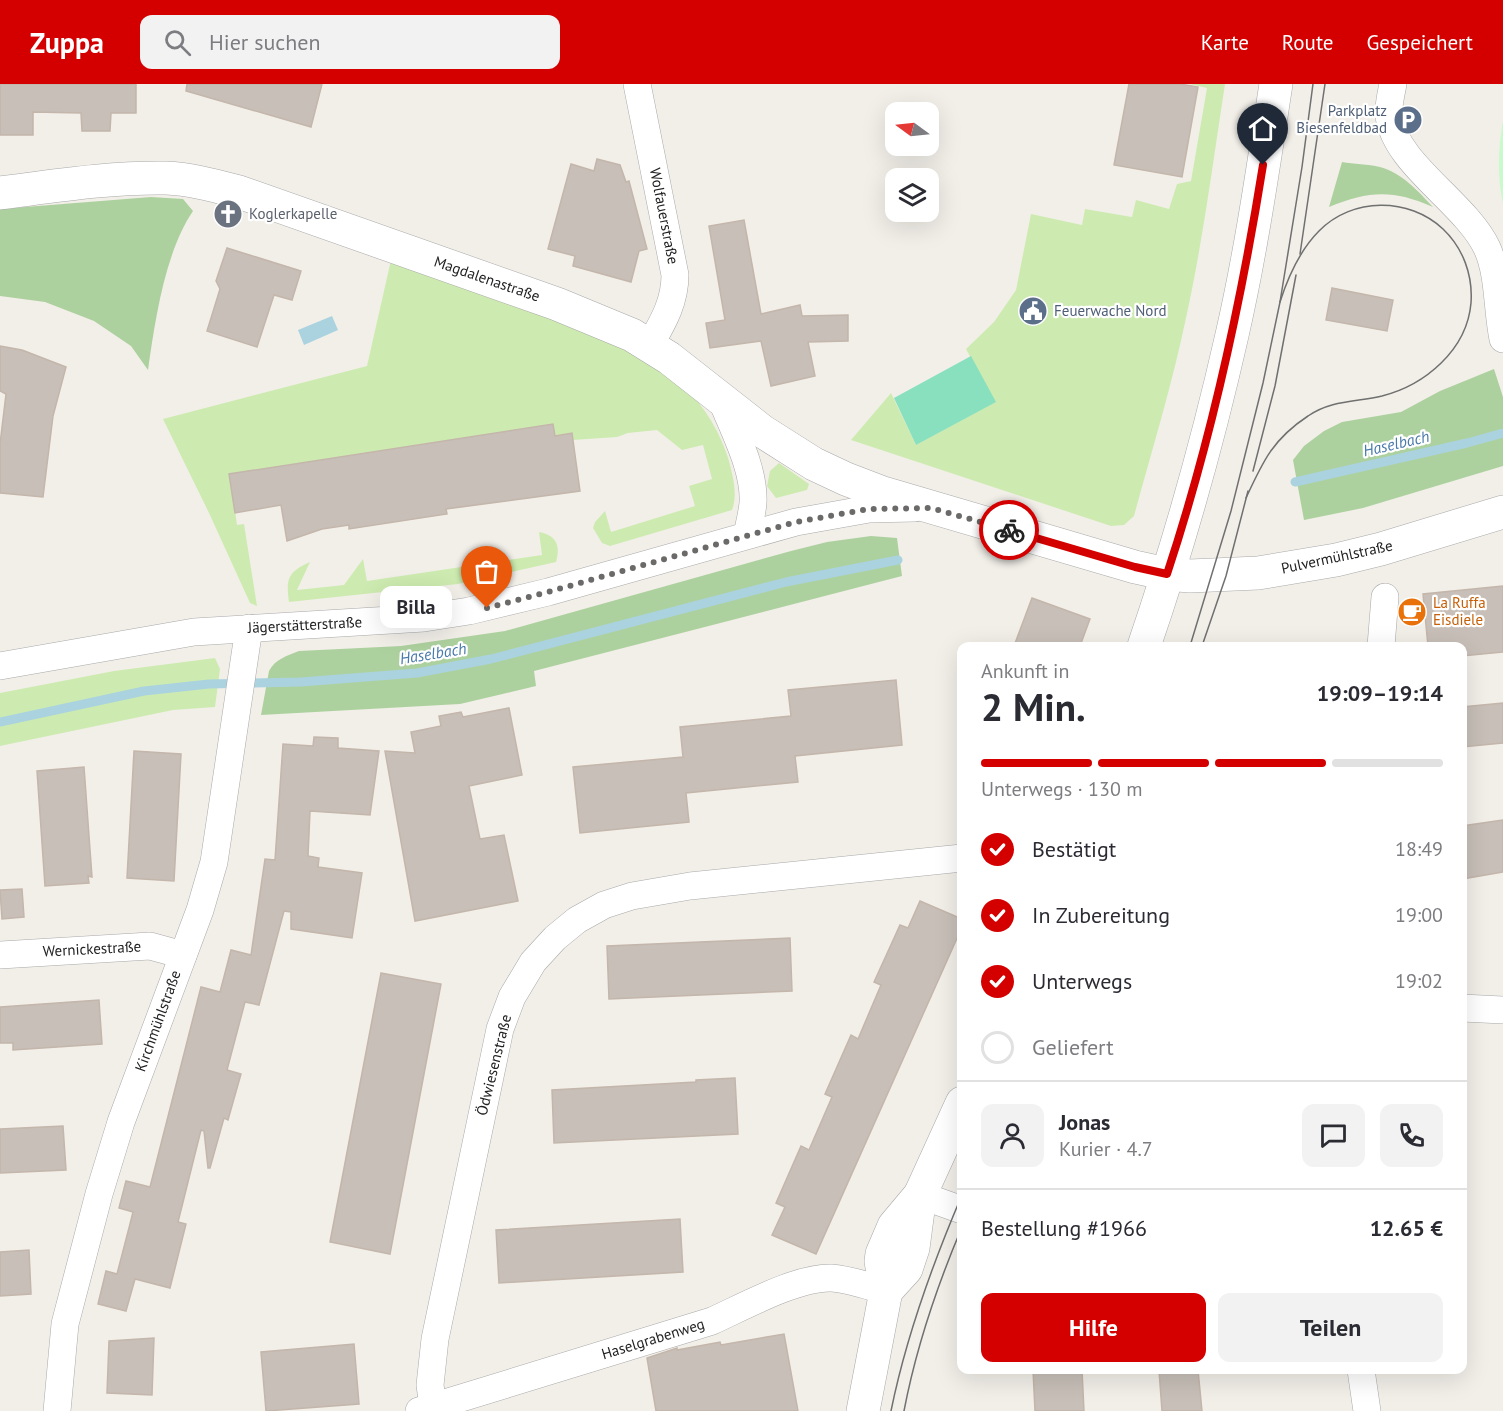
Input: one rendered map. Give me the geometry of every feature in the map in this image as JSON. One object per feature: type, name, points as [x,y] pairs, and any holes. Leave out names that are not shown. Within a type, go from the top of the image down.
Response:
[{"type":"street","name":"Wolfauerstraße","points":[[637,84],[675,275],[672,303],[650,345]]},
{"type":"street","points":[[1145,642],[1196,483],[1232,336],[1252,237],[1276,84]]},
{"type":"street","points":[[1393,84],[1389,114],[1394,133],[1410,158],[1472,223],[1488,250],[1496,286],[1503,339]]},
{"type":"street","name":"Magdalenastraße","points":[[0,193],[124,179],[168,178],[210,184],[239,192],[588,315],[650,345],[762,431],[814,464],[880,492],[931,508]]},
{"type":"street","points":[[722,401],[744,455],[752,487],[753,502],[747,535]]},
{"type":"street","name":"Jägerstätterstraße","points":[[0,666],[194,633],[413,618],[469,611],[548,592],[796,522],[869,509],[931,508],[1167,574]]},
{"type":"street","name":"Pulvermühlstraße","points":[[1167,574],[1226,576],[1298,567],[1381,549],[1503,512]]},
{"type":"street","points":[[1381,642],[1385,597]]},
{"type":"street","name":"Kirchmühlstraße","points":[[57,1411],[65,1324],[99,1194],[121,1122],[200,910],[214,862],[249,628]]},
{"type":"street","name":"Ödwiesenstraße","points":[[426,1409],[435,1339],[500,1029],[512,997],[533,962],[555,938],[577,920],[604,905],[662,890],[957,859]]},
{"type":"street","name":"Wernickestraße","points":[[0,955],[150,946],[183,955]]},
{"type":"street","points":[[1467,1008],[1503,1010]]},
{"type":"street","points":[[863,1411],[886,1291],[881,1261],[888,1238],[894,1226],[920,1196],[957,1114]]},
{"type":"street","points":[[920,1196],[957,1208]]},
{"type":"street","name":"Haselgrabenweg","points":[[426,1409],[712,1321],[744,1305],[818,1278],[840,1280],[886,1291]]},
{"type":"street","points":[[1362,1374],[1367,1411]]},
{"type":"green space","points":[[1190,84],[1225,84],[1203,231],[1186,318],[1134,516],[1124,525],[1111,526],[851,440],[891,393],[916,445],[995,402],[966,349],[994,322],[1016,290],[1031,214],[1082,225],[1085,209],[1132,217],[1136,200],[1169,209],[1177,184],[1191,181],[1207,88]]},
{"type":"green space","points":[[1503,120],[1503,204],[1499,162]]},
{"type":"green space","points":[[1342,162],[1388,170],[1409,183],[1433,207],[1405,197],[1381,194],[1356,198],[1329,207]]},
{"type":"green space","points":[[151,197],[183,199],[193,211],[183,228],[168,266],[148,370],[131,346],[94,321],[45,302],[0,296],[0,209]]},
{"type":"green space","points":[[391,260],[590,333],[630,351],[667,374],[692,395],[717,431],[726,451],[733,479],[735,498],[732,510],[610,546],[602,543],[593,528],[595,522],[605,511],[611,532],[695,506],[689,486],[712,479],[703,445],[682,450],[657,430],[628,433],[617,437],[573,440],[571,433],[555,436],[553,424],[230,474],[237,525],[244,524],[257,606],[250,603],[163,419],[367,366]]},
{"type":"green space","points":[[971,356],[996,402],[916,445],[894,398]]},
{"type":"green space","points":[[1494,369],[1503,397],[1503,466],[1363,508],[1304,520],[1293,460],[1304,446],[1324,431],[1342,422],[1401,412],[1440,391]]},
{"type":"green space","points":[[779,463],[809,484],[807,490],[776,498],[767,486],[770,471]]},
{"type":"green space","points":[[539,532],[545,533],[556,542],[558,551],[556,562],[458,584],[289,602],[288,582],[292,573],[310,562],[297,590],[344,585],[363,559],[367,581],[542,555]]},
{"type":"green space","points":[[871,536],[897,538],[902,576],[534,671],[536,686],[460,704],[261,715],[269,671],[278,661],[299,651],[401,646],[505,631],[791,551],[827,542]]},
{"type":"green space","points":[[215,658],[220,669],[215,707],[173,710],[0,746],[0,693],[114,671]]},
{"type":"water","points":[[332,316],[338,330],[304,345],[298,330]]},
{"type":"building","points":[[0,84],[136,84],[136,113],[111,113],[110,131],[82,131],[81,113],[33,112],[33,135],[0,135]]},
{"type":"building","points":[[187,84],[322,84],[311,127],[186,91]]},
{"type":"building","points":[[1129,84],[1180,84],[1198,87],[1182,177],[1114,165]]},
{"type":"building","points":[[597,159],[620,165],[626,182],[629,181],[647,249],[639,251],[631,282],[573,266],[575,256],[548,249],[571,164],[594,171]]},
{"type":"building","points":[[744,220],[761,314],[800,305],[802,316],[848,315],[848,341],[808,342],[815,376],[771,386],[761,341],[710,348],[706,323],[725,320],[709,226]]},
{"type":"building","points":[[227,248],[301,271],[292,300],[274,295],[257,347],[207,331],[220,289],[216,281]]},
{"type":"building","points":[[1332,288],[1393,300],[1387,331],[1326,320]]},
{"type":"building","points":[[0,346],[22,350],[66,367],[53,416],[43,497],[0,493],[0,444],[6,394],[0,391]]},
{"type":"building","points":[[553,424],[555,436],[572,433],[580,491],[446,509],[447,514],[349,529],[349,525],[322,529],[287,541],[281,505],[235,513],[229,474]]},
{"type":"building","points":[[1503,586],[1503,652],[1467,656],[1467,642],[1428,642],[1423,594]]},
{"type":"building","points":[[1032,598],[1090,619],[1081,642],[1016,642]]},
{"type":"building","points":[[896,680],[902,745],[795,756],[798,782],[686,793],[689,822],[580,833],[573,767],[683,757],[680,727],[791,716],[788,690]]},
{"type":"building","points":[[1503,703],[1503,743],[1467,747],[1467,707]]},
{"type":"building","points":[[509,708],[522,775],[469,786],[480,839],[504,835],[518,901],[415,921],[385,751],[415,753],[411,732],[441,726],[439,716],[461,712],[463,717]]},
{"type":"building","points":[[314,737],[338,738],[338,748],[379,751],[370,815],[310,811],[308,856],[319,858],[318,867],[362,873],[352,938],[291,929],[291,912],[284,911],[259,1005],[245,1002],[227,1070],[241,1074],[228,1120],[224,1118],[210,1168],[208,1168],[204,1131],[201,1130],[178,1222],[186,1224],[170,1288],[135,1279],[126,1311],[98,1304],[106,1271],[117,1274],[133,1212],[119,1208],[126,1181],[150,1187],[201,987],[220,992],[231,950],[251,955],[265,859],[275,860],[283,744],[313,746]]},
{"type":"building","points":[[134,751],[181,754],[174,881],[127,878]]},
{"type":"building","points":[[84,767],[92,877],[88,876],[89,883],[45,886],[37,771]]},
{"type":"building","points":[[1503,820],[1503,872],[1467,878],[1467,825]]},
{"type":"building","points":[[22,889],[24,917],[2,919],[0,890]]},
{"type":"building","points":[[920,901],[957,917],[957,938],[816,1254],[772,1235],[785,1207],[776,1203],[801,1146],[809,1150],[832,1097],[825,1094],[851,1035],[858,1039],[881,985],[874,982],[900,925],[908,928]]},
{"type":"building","points":[[790,938],[792,991],[609,999],[607,946]]},
{"type":"building","points":[[381,973],[441,984],[390,1254],[330,1242]]},
{"type":"building","points":[[99,1000],[102,1044],[13,1050],[13,1043],[0,1043],[0,1007]]},
{"type":"building","points":[[735,1078],[738,1134],[554,1143],[552,1090]]},
{"type":"building","points":[[63,1126],[66,1170],[0,1173],[0,1129]]},
{"type":"building","points":[[680,1219],[683,1272],[499,1283],[496,1230]]},
{"type":"building","points":[[29,1250],[31,1294],[0,1296],[0,1252]]},
{"type":"building","points":[[784,1334],[798,1411],[656,1411],[647,1358],[677,1348],[677,1350],[720,1342],[721,1345]]},
{"type":"building","points":[[154,1338],[152,1395],[107,1393],[109,1341]]},
{"type":"building","points":[[354,1344],[359,1404],[266,1411],[261,1352]]},
{"type":"building","points":[[1033,1374],[1082,1374],[1084,1411],[1035,1411]]},
{"type":"building","points":[[1159,1374],[1198,1374],[1202,1411],[1162,1411]]},
{"type":"waterway","name":"Haselbach","points":[[1295,482],[1503,433]]},
{"type":"waterway","name":"Haselbach","points":[[0,722],[144,691],[209,684],[301,682],[417,673],[491,659],[786,582],[898,560]]},
{"type":"tram line","points":[[1191,642],[1231,511],[1263,383],[1280,302],[1313,84]]},
{"type":"tram line","points":[[1300,254],[1325,84]]},
{"type":"tram line","points":[[1246,498],[1277,442],[1308,416],[1335,404],[1398,391],[1428,374],[1441,363],[1461,336],[1468,320],[1471,293],[1468,272],[1461,253],[1443,229],[1414,211],[1381,205],[1348,212],[1332,220],[1319,231],[1295,264],[1280,302]]},
{"type":"tram line","points":[[1253,471],[1275,386],[1296,275]]},
{"type":"tram line","points":[[1203,642],[1226,576],[1248,491]]},
{"type":"tram line","points":[[891,1411],[904,1356],[921,1302],[957,1207]]},
{"type":"tram line","points":[[904,1411],[928,1318],[957,1240]]},
{"type":"way so far","points":[[487,608],[796,522],[869,509],[931,508],[1009,530]]},
{"type":"place","name":"Parkplatz Biesenfeldbad","points":[[1408,120]]},
{"type":"place","name":"Koglerkapelle","points":[[228,214]]},
{"type":"place","name":"Feuerwache Nord","points":[[1033,311]]},
{"type":"place","name":"Billa","points":[[487,608]]},
{"type":"place","name":"La Ruffa Eisdiele","points":[[1412,612]]},
{"type":"route","points":[[1009,530],[1135,567],[1167,574],[1196,483],[1232,336],[1252,237],[1263,165]]}]
